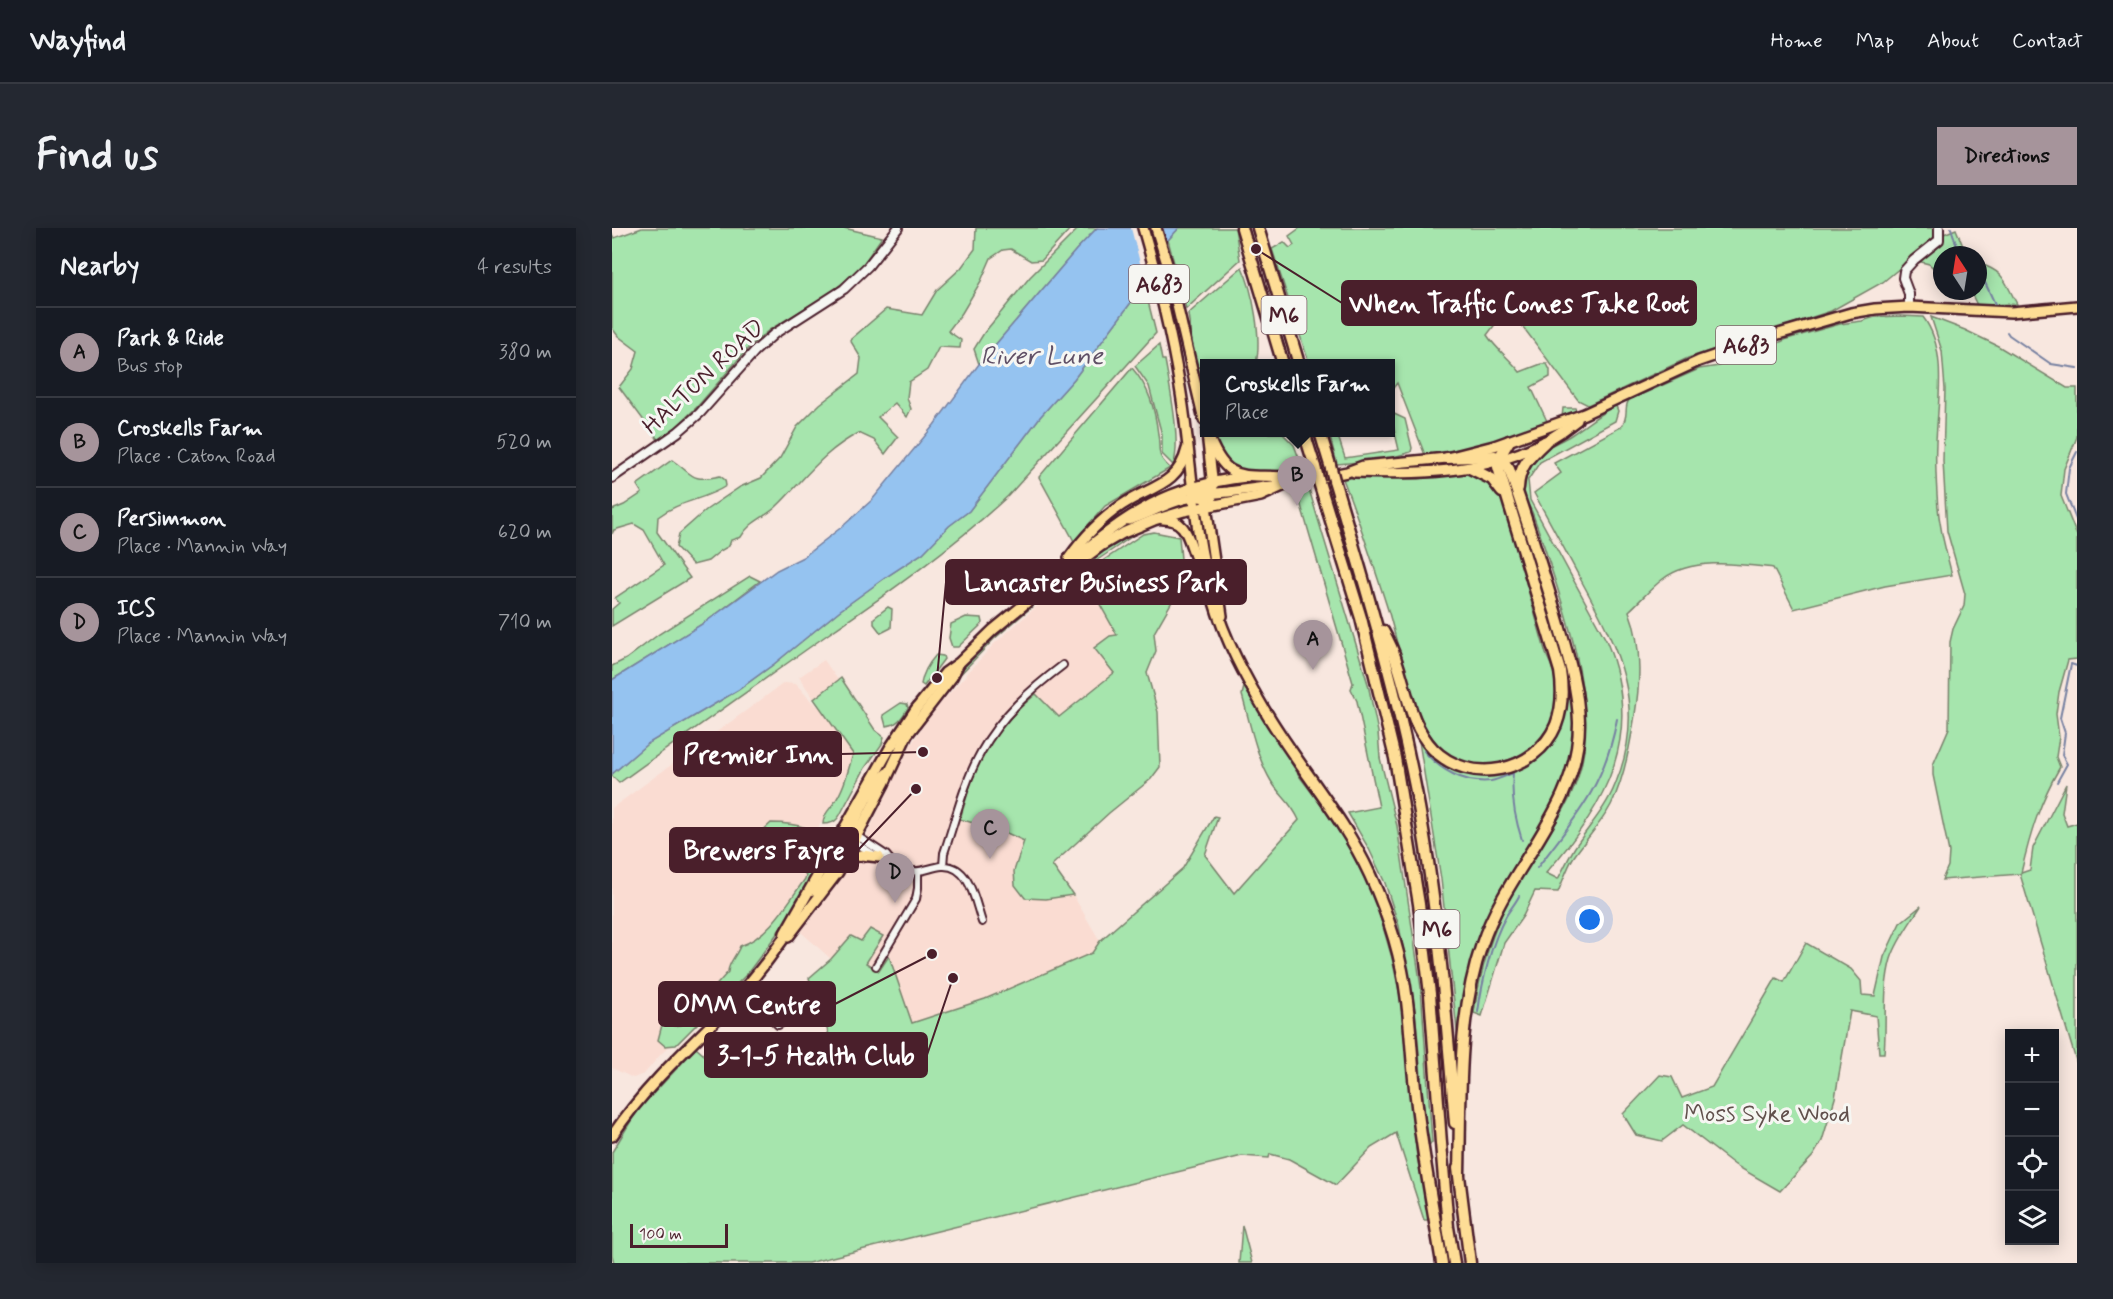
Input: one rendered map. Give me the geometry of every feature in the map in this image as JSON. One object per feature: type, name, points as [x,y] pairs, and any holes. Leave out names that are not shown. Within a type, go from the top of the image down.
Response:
[{"type":"highway","name":"M6","points":[[1242,228],[1282,359]]},
{"type":"highway","name":"M6","points":[[1258,228],[1298,359]]},
{"type":"highway","name":"M6","points":[[1306,437],[1361,618],[1395,759],[1419,904],[1430,994],[1448,1227],[1454,1263]]},
{"type":"highway","name":"M6","points":[[1322,437],[1370,600],[1395,695],[1422,824],[1439,947],[1459,1173],[1470,1263]]},
{"type":"highway","points":[[1370,600],[1396,659],[1419,730],[1433,749],[1452,762],[1478,770],[1507,768],[1529,758],[1545,743],[1556,726],[1563,697],[1562,685],[1560,671],[1507,500],[1499,460],[1509,441]]},
{"type":"highway","points":[[1517,491],[1518,478],[1525,462],[1545,442]]},
{"type":"highway","points":[[1447,458],[1483,456],[1499,460],[1509,469],[1570,664],[1579,722],[1570,779],[1561,802],[1495,911],[1473,974],[1464,1026],[1459,1173]]},
{"type":"highway","points":[[1470,468],[1492,478],[1507,500]]},
{"type":"highway","points":[[1267,714],[1328,801],[1353,843],[1370,875],[1385,913],[1407,999],[1417,1107],[1442,1263]]},
{"type":"main road","name":"A683","points":[[1143,228],[1168,321],[1183,404],[1194,509],[1207,577],[1225,633],[1241,670],[1267,714]]},
{"type":"main road","name":"A683","points":[[1156,228],[1168,267],[1200,404]]},
{"type":"main road","name":"A683","points":[[1347,472],[1363,466],[1447,458],[1509,441],[1584,414],[1644,385],[1726,351],[1863,311],[1909,307],[1988,312],[2077,306]]},
{"type":"main road","name":"A683","points":[[1225,633],[1209,499],[1347,472],[1424,474],[1470,468],[1499,460],[1545,442],[1584,414]]},
{"type":"main road","points":[[784,938],[789,936],[825,890],[843,861],[849,836],[899,741],[952,677],[959,663],[993,630],[1101,546],[1123,533],[1154,520],[1194,509],[1209,499],[1212,482],[1207,437]]},
{"type":"main road","points":[[1208,437],[1214,453],[1228,469],[1246,477]]},
{"type":"main road","points":[[1063,568],[1081,542],[1110,513],[1173,477],[1184,461],[1187,448]]},
{"type":"main road","name":"A683","points":[[1246,477],[1302,479]]},
{"type":"main road","points":[[1043,589],[1063,568],[1118,524],[1145,506],[1193,492],[1212,482],[1246,477]]},
{"type":"main road","points":[[1193,492],[1209,499]]},
{"type":"main road","points":[[1154,520],[1168,519],[1182,525],[1207,577]]},
{"type":"main road","points":[[612,1136],[652,1083],[743,990],[784,938],[806,898],[818,890],[879,780],[889,772],[899,741]]},
{"type":"main road","points":[[843,861],[861,855],[879,856]]},
{"type":"street","name":"HALTON ROAD","points":[[612,478],[678,432],[774,334],[844,289],[868,266],[898,228]]},
{"type":"street","points":[[1909,307],[1909,294],[1903,278],[1904,271],[1939,240],[1939,228]]},
{"type":"street","points":[[943,866],[944,853],[971,773],[980,754],[1014,707],[1063,665]]},
{"type":"street","points":[[849,836],[906,871],[918,872],[943,866],[954,868],[962,873],[973,893],[982,922]]},
{"type":"street","points":[[849,836],[886,855],[893,864]]},
{"type":"street","points":[[876,966],[916,899],[918,872]]},
{"type":"street","points":[[743,990],[778,1025],[798,1014],[807,1012]]},
{"type":"shaded area","points":[[1083,574],[1117,635],[1114,673],[1059,717],[1018,709],[983,754],[1009,834],[1024,841],[1014,870],[1046,899],[1073,895],[1100,941],[1092,953],[985,999],[911,1023],[889,956],[879,971],[866,963],[883,936],[861,941],[851,937],[831,959],[801,932],[842,878],[868,833],[905,754],[931,714],[994,644],[1043,601]]},
{"type":"shaded area","points":[[824,660],[838,680],[814,699],[799,677]]},
{"type":"shaded area","points":[[784,683],[796,684],[811,701],[867,745],[841,808],[821,823],[817,829],[821,869],[737,983],[661,1054],[644,1074],[633,1078],[612,1068],[612,808]]},
{"type":"green space","points":[[642,228],[844,228],[882,237],[861,267],[833,291],[769,330],[750,346],[697,407],[659,441],[619,387],[633,369],[638,351],[618,336],[612,328],[612,234],[614,238]]},
{"type":"green space","points":[[976,228],[1071,228],[1042,260],[1031,261],[1011,249],[1003,250],[991,258],[981,281],[948,331],[961,340],[960,348],[939,347],[927,370],[909,382],[907,398],[911,409],[907,417],[895,403],[878,417],[898,437],[885,454],[874,440],[859,433],[846,440],[824,457],[776,507],[752,524],[741,537],[731,540],[729,546],[708,561],[693,565],[676,547],[679,534],[706,510],[740,487],[761,478],[780,458],[797,427],[820,404],[859,374],[861,358],[850,340],[886,309],[922,315],[937,290],[961,268],[975,249]]},
{"type":"green space","points":[[1079,228],[1097,228],[979,364],[974,349],[984,333],[1030,277]]},
{"type":"green space","points":[[1179,228],[1235,228],[1240,260],[1186,309],[1168,240]]},
{"type":"green space","points":[[1300,228],[1936,228],[1936,238],[1883,282],[1831,311],[1688,358],[1588,405],[1578,400],[1508,307],[1487,335],[1520,372],[1547,364],[1550,377],[1531,387],[1547,421],[1562,418],[1563,408],[1575,408],[1577,412],[1528,432],[1487,444],[1425,455],[1397,383],[1395,386],[1395,359],[1308,359],[1272,249],[1284,242],[1290,248],[1294,245],[1289,236]]},
{"type":"green space","points":[[1956,229],[1963,246],[1933,246],[1933,268],[1929,264],[1913,260],[1944,234]]},
{"type":"green space","points":[[1987,266],[2003,278],[2017,304],[1977,305],[1974,300],[1987,300]]},
{"type":"green space","points":[[1242,267],[1250,288],[1255,315],[1258,341],[1257,359],[1200,359],[1200,373],[1190,344],[1192,341],[1188,314]]},
{"type":"green space","points":[[1144,285],[1156,333],[1008,496],[965,534],[897,586],[619,783],[612,776],[647,744],[738,690],[774,664],[839,611],[923,553],[949,526],[969,511],[1040,417],[1074,379]]},
{"type":"green space","points":[[1875,317],[1923,317],[1936,346],[1940,378],[1936,456],[1938,504],[1942,535],[1952,575],[1885,586],[1794,609],[1773,568],[1731,564],[1688,567],[1675,572],[1654,586],[1629,611],[1637,645],[1639,679],[1627,755],[1614,798],[1603,819],[1573,858],[1558,892],[1535,891],[1523,916],[1504,943],[1482,1016],[1474,1013],[1483,966],[1498,922],[1523,873],[1569,799],[1583,758],[1585,711],[1578,663],[1566,615],[1544,546],[1532,512],[1521,492],[1520,483],[1525,469],[1544,450],[1616,406],[1618,411],[1615,421],[1540,462],[1528,480],[1530,500],[1606,640],[1617,674],[1622,706],[1621,736],[1614,765],[1603,793],[1587,820],[1546,873],[1558,879],[1575,847],[1602,809],[1615,785],[1625,757],[1629,730],[1629,704],[1625,680],[1607,631],[1534,493],[1561,473],[1554,463],[1621,427],[1629,400],[1699,369],[1719,366],[1787,339],[1840,324]]},
{"type":"green space","points":[[1931,317],[1998,346],[2067,388],[2077,388],[2077,437],[2064,469],[2061,496],[2077,536],[2077,659],[2068,660],[2059,692],[2056,714],[2059,737],[2056,757],[2060,767],[2036,818],[2021,873],[2030,870],[2033,848],[2066,784],[2062,813],[2067,826],[2077,823],[2077,1064],[2020,874],[1942,880],[1948,866],[1949,852],[1933,775],[1933,765],[1949,728],[1950,642],[1953,629],[1964,606],[1965,594],[1947,531],[1943,461],[1945,389],[1942,351]]},
{"type":"green space","points":[[1159,345],[1162,360],[1165,360],[1174,413],[1176,443],[1173,465],[1162,454],[1162,435],[1149,386],[1135,366]]},
{"type":"green space","points":[[1132,368],[1143,383],[1150,399],[1157,425],[1160,456],[1170,468],[1105,506],[1074,541],[1039,477]]},
{"type":"green space","points":[[1395,414],[1405,419],[1411,452],[1383,460],[1337,464],[1330,437],[1338,437],[1345,458],[1399,450],[1395,433]]},
{"type":"green space","points":[[1217,437],[1286,437],[1294,445],[1303,469],[1264,472],[1242,470],[1227,463],[1219,449]]},
{"type":"green space","points":[[672,460],[697,478],[720,476],[725,480],[726,486],[674,507],[658,517],[657,532],[690,578],[612,626],[612,609],[619,603],[615,598],[664,565],[644,530],[634,524],[614,530],[612,534],[612,510],[642,493],[637,485]]},
{"type":"green space","points":[[1464,473],[1486,477],[1502,497],[1546,654],[1555,677],[1557,692],[1553,720],[1539,739],[1517,756],[1490,764],[1462,761],[1449,755],[1438,745],[1421,718],[1408,683],[1389,613],[1343,479],[1357,477],[1419,479]]},
{"type":"green space","points":[[1308,486],[1368,684],[1378,732],[1380,758],[1397,826],[1421,988],[1432,1142],[1430,1145],[1425,1120],[1415,1010],[1399,926],[1385,883],[1348,813],[1379,807],[1357,701],[1351,689],[1353,683],[1298,495],[1301,488]]},
{"type":"green space","points":[[1140,531],[1046,595],[994,639],[951,682],[995,636],[1066,575],[1101,550]]},
{"type":"green space","points":[[1154,532],[1179,537],[1181,559],[1178,591],[1154,633],[1156,651],[1147,673],[1158,712],[1160,767],[1151,779],[1109,813],[1052,865],[1073,895],[1046,899],[1025,898],[1015,885],[1014,871],[1024,841],[960,819],[973,777],[984,753],[995,737],[1014,714],[1036,694],[1059,717],[1114,673],[1094,648],[1110,636],[1117,635],[1083,574],[1143,534]]},
{"type":"green space","points":[[750,576],[760,581],[707,621],[612,680],[612,666]]},
{"type":"green space","points":[[888,607],[892,609],[891,628],[881,633],[874,624],[874,618]]},
{"type":"green space","points":[[966,617],[982,618],[983,623],[958,647],[952,647],[949,638],[951,624]]},
{"type":"green space","points":[[936,655],[943,656],[944,659],[924,686],[921,684],[923,676]]},
{"type":"green space","points":[[1565,661],[1573,722],[1569,767],[1554,804],[1503,885],[1484,927],[1469,971],[1458,1040],[1441,879],[1418,735],[1428,749],[1494,774],[1557,733],[1563,662]]},
{"type":"green space","points":[[841,678],[875,730],[884,737],[838,817],[833,822],[823,824],[825,815],[843,786],[853,754],[814,699]]},
{"type":"green space","points":[[1244,687],[1300,777],[1348,846],[1379,913],[1400,996],[1417,1157],[1431,1220],[1424,1220],[1396,1133],[1371,1148],[1336,1185],[1289,1159],[1270,1154],[1269,1158],[1242,1156],[808,1263],[614,1263],[612,1255],[612,1152],[637,1111],[696,1048],[721,1070],[833,1046],[809,978],[831,959],[851,936],[861,941],[870,929],[883,936],[866,963],[879,971],[889,956],[912,1023],[985,999],[1092,953],[1100,941],[1183,868],[1214,816],[1218,817],[1205,855],[1234,893],[1299,820],[1293,808],[1271,781],[1261,761],[1242,695]]},
{"type":"green space","points":[[901,703],[907,704],[908,708],[897,722],[886,726],[883,715]]},
{"type":"green space","points":[[771,823],[794,825],[816,832],[828,842],[824,857],[811,882],[747,974],[676,1045],[665,1046],[658,1040],[663,1021],[665,1019],[674,1026],[681,1025],[728,972],[729,965],[740,946],[769,927],[805,879],[806,875],[799,867],[805,851],[800,846],[801,839],[775,832],[765,843],[757,842],[758,835]]},
{"type":"green space","name":"Moss Syke Wood","points":[[1921,906],[1900,938],[1891,959],[1886,994],[1884,1053],[1879,1053],[1876,1016],[1850,1011],[1835,1098],[1822,1141],[1813,1156],[1780,1191],[1735,1165],[1683,1125],[1662,1141],[1636,1135],[1623,1114],[1660,1075],[1672,1077],[1682,1098],[1712,1087],[1776,978],[1784,982],[1806,943],[1851,969],[1861,981],[1862,995],[1875,996],[1884,957],[1900,923]]},
{"type":"green space","points":[[1242,1225],[1252,1263],[1239,1263]]},
{"type":"water","name":"River Lune","points":[[1097,228],[1179,228],[1168,240],[1144,285],[1074,379],[1040,417],[969,511],[949,526],[923,553],[839,611],[774,664],[738,690],[647,744],[612,774],[612,680],[707,621],[777,570],[803,557],[872,500],[934,425],[979,364]]},
{"type":"pier","points":[[1131,228],[1163,228],[1168,246],[1146,286]]},
{"type":"waterway","points":[[1951,228],[1957,246]]},
{"type":"waterway","points":[[1987,287],[1995,304]]},
{"type":"waterway","points":[[2007,332],[2051,364],[2077,368]]},
{"type":"waterway","points":[[2077,452],[2069,468],[2066,494],[2077,522]]},
{"type":"waterway","points":[[2057,782],[2067,764],[2062,755],[2065,733],[2060,718],[2071,664],[2077,666]]},
{"type":"waterway","points":[[1537,868],[1576,816],[1597,782],[1612,742],[1617,719]]},
{"type":"waterway","points":[[1424,751],[1445,770],[1462,778],[1491,781],[1513,773],[1514,807],[1522,840]]},
{"type":"waterway","points":[[1478,1012],[1496,938],[1519,896]]},
{"type":"place","name":"When Traffic Cones Take Root","points":[[1256,249]]},
{"type":"place","name":"Croskells Farm","points":[[1297,506]]},
{"type":"place","name":"Park & Ride","points":[[1313,670]]},
{"type":"place","name":"Lancaster Business Park","points":[[937,678]]},
{"type":"place","name":"Premier Inn","points":[[923,752]]},
{"type":"place","name":"Brewers Fayre","points":[[916,789]]},
{"type":"place","name":"Persimmon","points":[[990,859]]},
{"type":"place","name":"ICS","points":[[895,903]]},
{"type":"place","name":"OMM Centre","points":[[932,954]]},
{"type":"place","name":"3-1-5 Health Club","points":[[953,978]]}]
